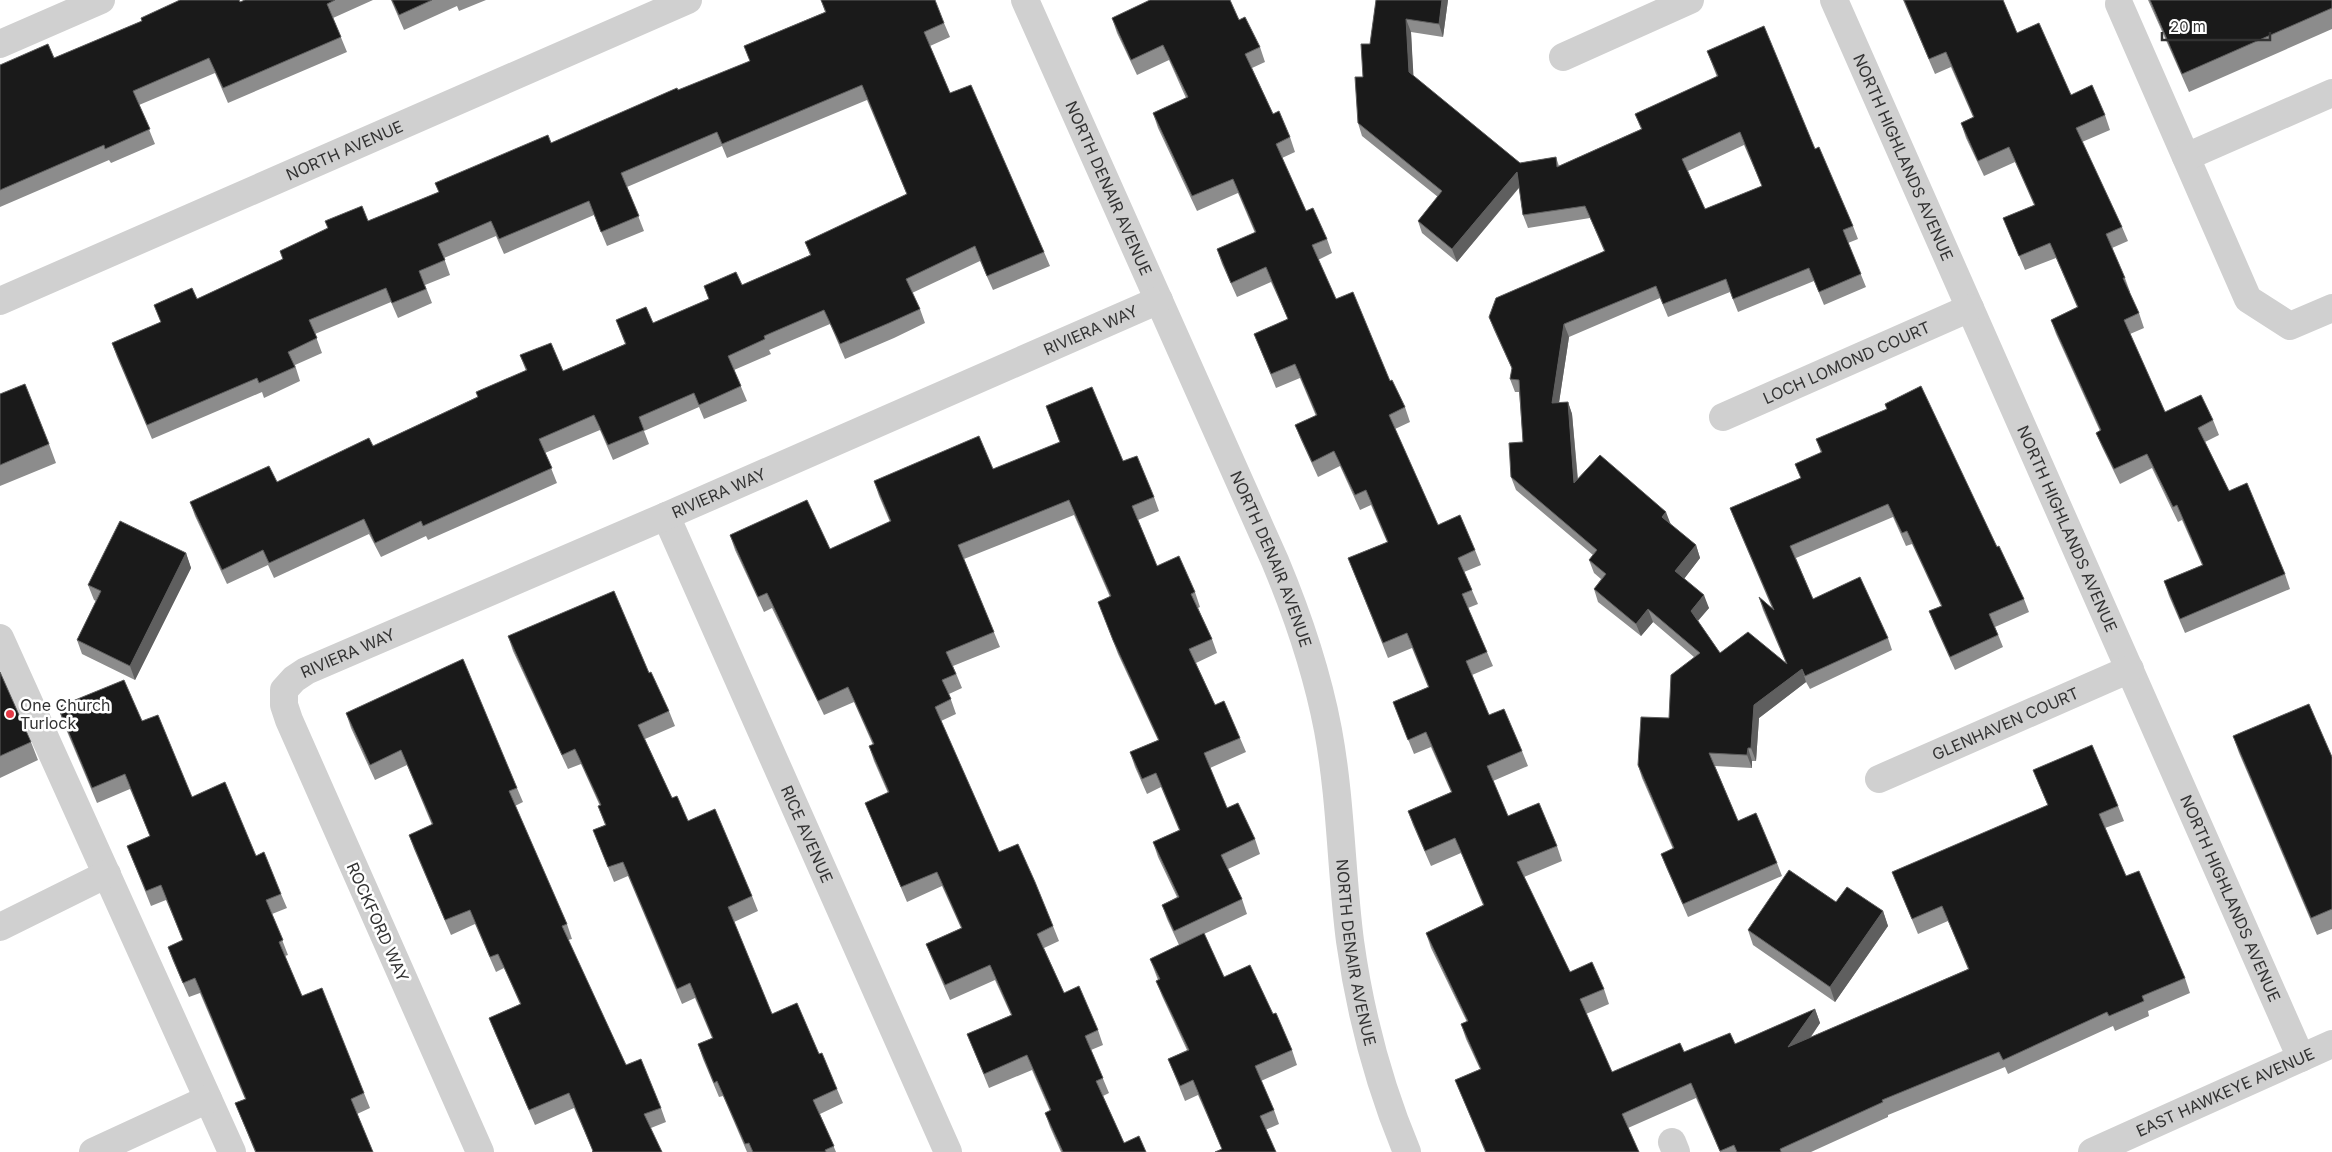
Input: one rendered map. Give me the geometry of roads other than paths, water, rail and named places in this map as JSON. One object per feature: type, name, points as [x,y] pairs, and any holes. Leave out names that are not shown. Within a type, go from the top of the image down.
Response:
[{"type":"street","points":[[0,44],[101,0]]},
{"type":"street","name":"NORTH AVENUE","points":[[0,301],[688,0]]},
{"type":"street","name":"NORTH DENAIR AVENUE","points":[[1025,0],[1285,586],[1311,662],[1328,730],[1335,774],[1350,940],[1357,979],[1375,1059],[1407,1152]]},
{"type":"street","points":[[1563,57],[1690,0]]},
{"type":"street","name":"NORTH HIGHLANDS AVENUE","points":[[1834,0],[2301,1058]]},
{"type":"street","points":[[2118,4],[2248,300],[2290,326],[2332,308]]},
{"type":"street","points":[[2186,157],[2332,93]]},
{"type":"street","name":"RIVIERA WAY","points":[[284,690],[294,679],[306,671],[1159,300]]},
{"type":"street","name":"LOCH LOMOND COURT","points":[[1723,417],[1970,308]]},
{"type":"street","name":"RICE AVENUE","points":[[666,516],[948,1152]]},
{"type":"street","points":[[0,638],[232,1152]]},
{"type":"street","name":"GLENHAVEN COURT","points":[[1879,778],[2130,669]]},
{"type":"street","name":"ROCKFORD WAY","points":[[284,690],[284,704],[289,720],[480,1152]]},
{"type":"street","points":[[0,927],[107,874]]},
{"type":"street","name":"EAST HAWKEYE AVENUE","points":[[2092,1152],[2332,1044]]},
{"type":"street","points":[[93,1152],[208,1099]]},
{"type":"place","name":"One Church Turlock","points":[[10,714]]}]
